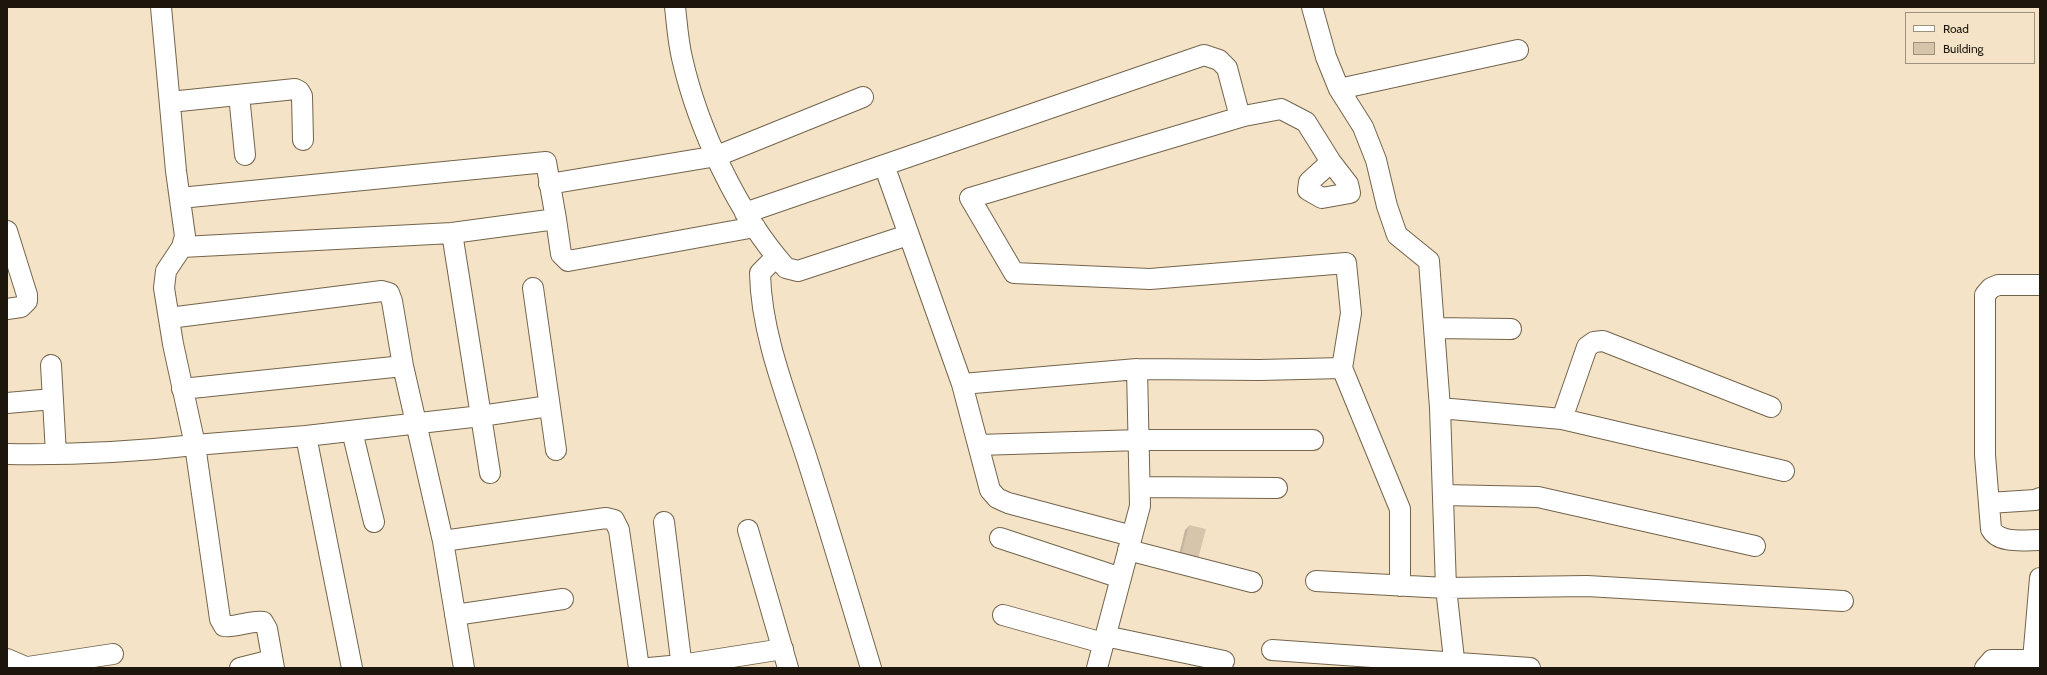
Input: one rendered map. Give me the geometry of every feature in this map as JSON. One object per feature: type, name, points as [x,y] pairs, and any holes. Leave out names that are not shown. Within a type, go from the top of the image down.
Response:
[{"type":"street","points":[[161,7],[180,198],[186,236],[182,247],[166,271],[164,288],[182,389],[195,445],[220,619],[224,626],[231,627],[255,621],[263,622],[267,629],[273,664],[240,668]]},
{"type":"street","points":[[675,7],[682,58],[699,115],[717,156],[750,220],[776,257],[786,268],[798,271],[908,235]]},
{"type":"street","points":[[1312,7],[1326,57],[1339,89],[1363,127],[1376,160],[1387,206],[1397,235],[1429,261],[1440,408],[1446,588],[1455,665]]},
{"type":"street","points":[[1339,89],[1518,50]]},
{"type":"street","points":[[180,198],[546,162],[561,254],[568,261],[750,220],[884,165],[1204,55],[1219,60],[1226,68],[1240,117]]},
{"type":"street","points":[[170,102],[295,89],[299,91],[302,96],[303,140]]},
{"type":"street","points":[[239,95],[245,156]]},
{"type":"street","points":[[549,184],[717,156],[863,97]]},
{"type":"street","points":[[1331,162],[1306,122],[1281,109],[1240,117],[970,198],[1014,273],[1150,279],[1346,263],[1351,313],[1342,368],[1400,509],[1400,586]]},
{"type":"street","points":[[884,165],[962,384],[990,490],[997,498],[1008,503],[1252,582]]},
{"type":"street","points":[[182,247],[452,233],[556,219]]},
{"type":"street","points":[[7,231],[27,296],[27,301],[21,307],[7,309]]},
{"type":"street","points":[[452,233],[490,473]]},
{"type":"street","points":[[776,257],[760,273],[760,292],[775,359],[817,488],[870,668]]},
{"type":"street","points":[[2040,285],[1998,285],[1991,288],[1985,295],[1985,455],[1991,529],[1994,534],[2000,538],[2040,540]]},
{"type":"street","points":[[533,288],[556,450]]},
{"type":"street","points":[[169,318],[382,291],[389,293],[392,300],[403,366],[415,424],[443,541],[464,668]]},
{"type":"street","points":[[1434,328],[1511,329]]},
{"type":"street","points":[[1562,419],[1587,347],[1594,342],[1603,341],[1771,407]]},
{"type":"street","points":[[51,365],[56,454]]},
{"type":"street","points":[[182,389],[403,366]]},
{"type":"street","points":[[962,384],[1137,369],[1260,370],[1342,368]]},
{"type":"street","points":[[1097,668],[1140,506],[1140,440],[1137,369]]},
{"type":"street","points":[[7,403],[53,399]]},
{"type":"street","points":[[7,454],[56,454],[152,450],[352,431],[481,416],[549,406]]},
{"type":"street","points":[[1440,408],[1562,419],[1784,471]]},
{"type":"street","points":[[352,431],[374,522]]},
{"type":"street","points":[[306,436],[352,668]]},
{"type":"street","points":[[978,445],[1140,440],[1313,440]]},
{"type":"street","points":[[1140,487],[1277,488]]},
{"type":"street","points":[[1443,495],[1538,497],[1755,546]]},
{"type":"street","points":[[1989,503],[2035,500],[2040,498]]},
{"type":"street","points":[[443,541],[606,518],[614,520],[619,530],[639,668]]},
{"type":"street","points":[[664,522],[682,667]]},
{"type":"street","points":[[748,530],[788,668]]},
{"type":"street","points":[[1000,538],[1121,578]]},
{"type":"street","points":[[1985,668],[1992,660],[2036,660],[2040,578]]},
{"type":"street","points":[[1316,581],[1446,588],[1587,586],[1843,601]]},
{"type":"street","points":[[455,614],[563,599]]},
{"type":"street","points":[[1003,615],[1104,640],[1224,661]]},
{"type":"street","points":[[649,668],[682,667],[783,649]]},
{"type":"street","points":[[1272,650],[1455,665],[1530,668]]},
{"type":"street","points":[[7,659],[28,668],[113,654]]},
{"type":"building","points":[[1189,525],[1206,529],[1198,559],[1180,560]]}]
